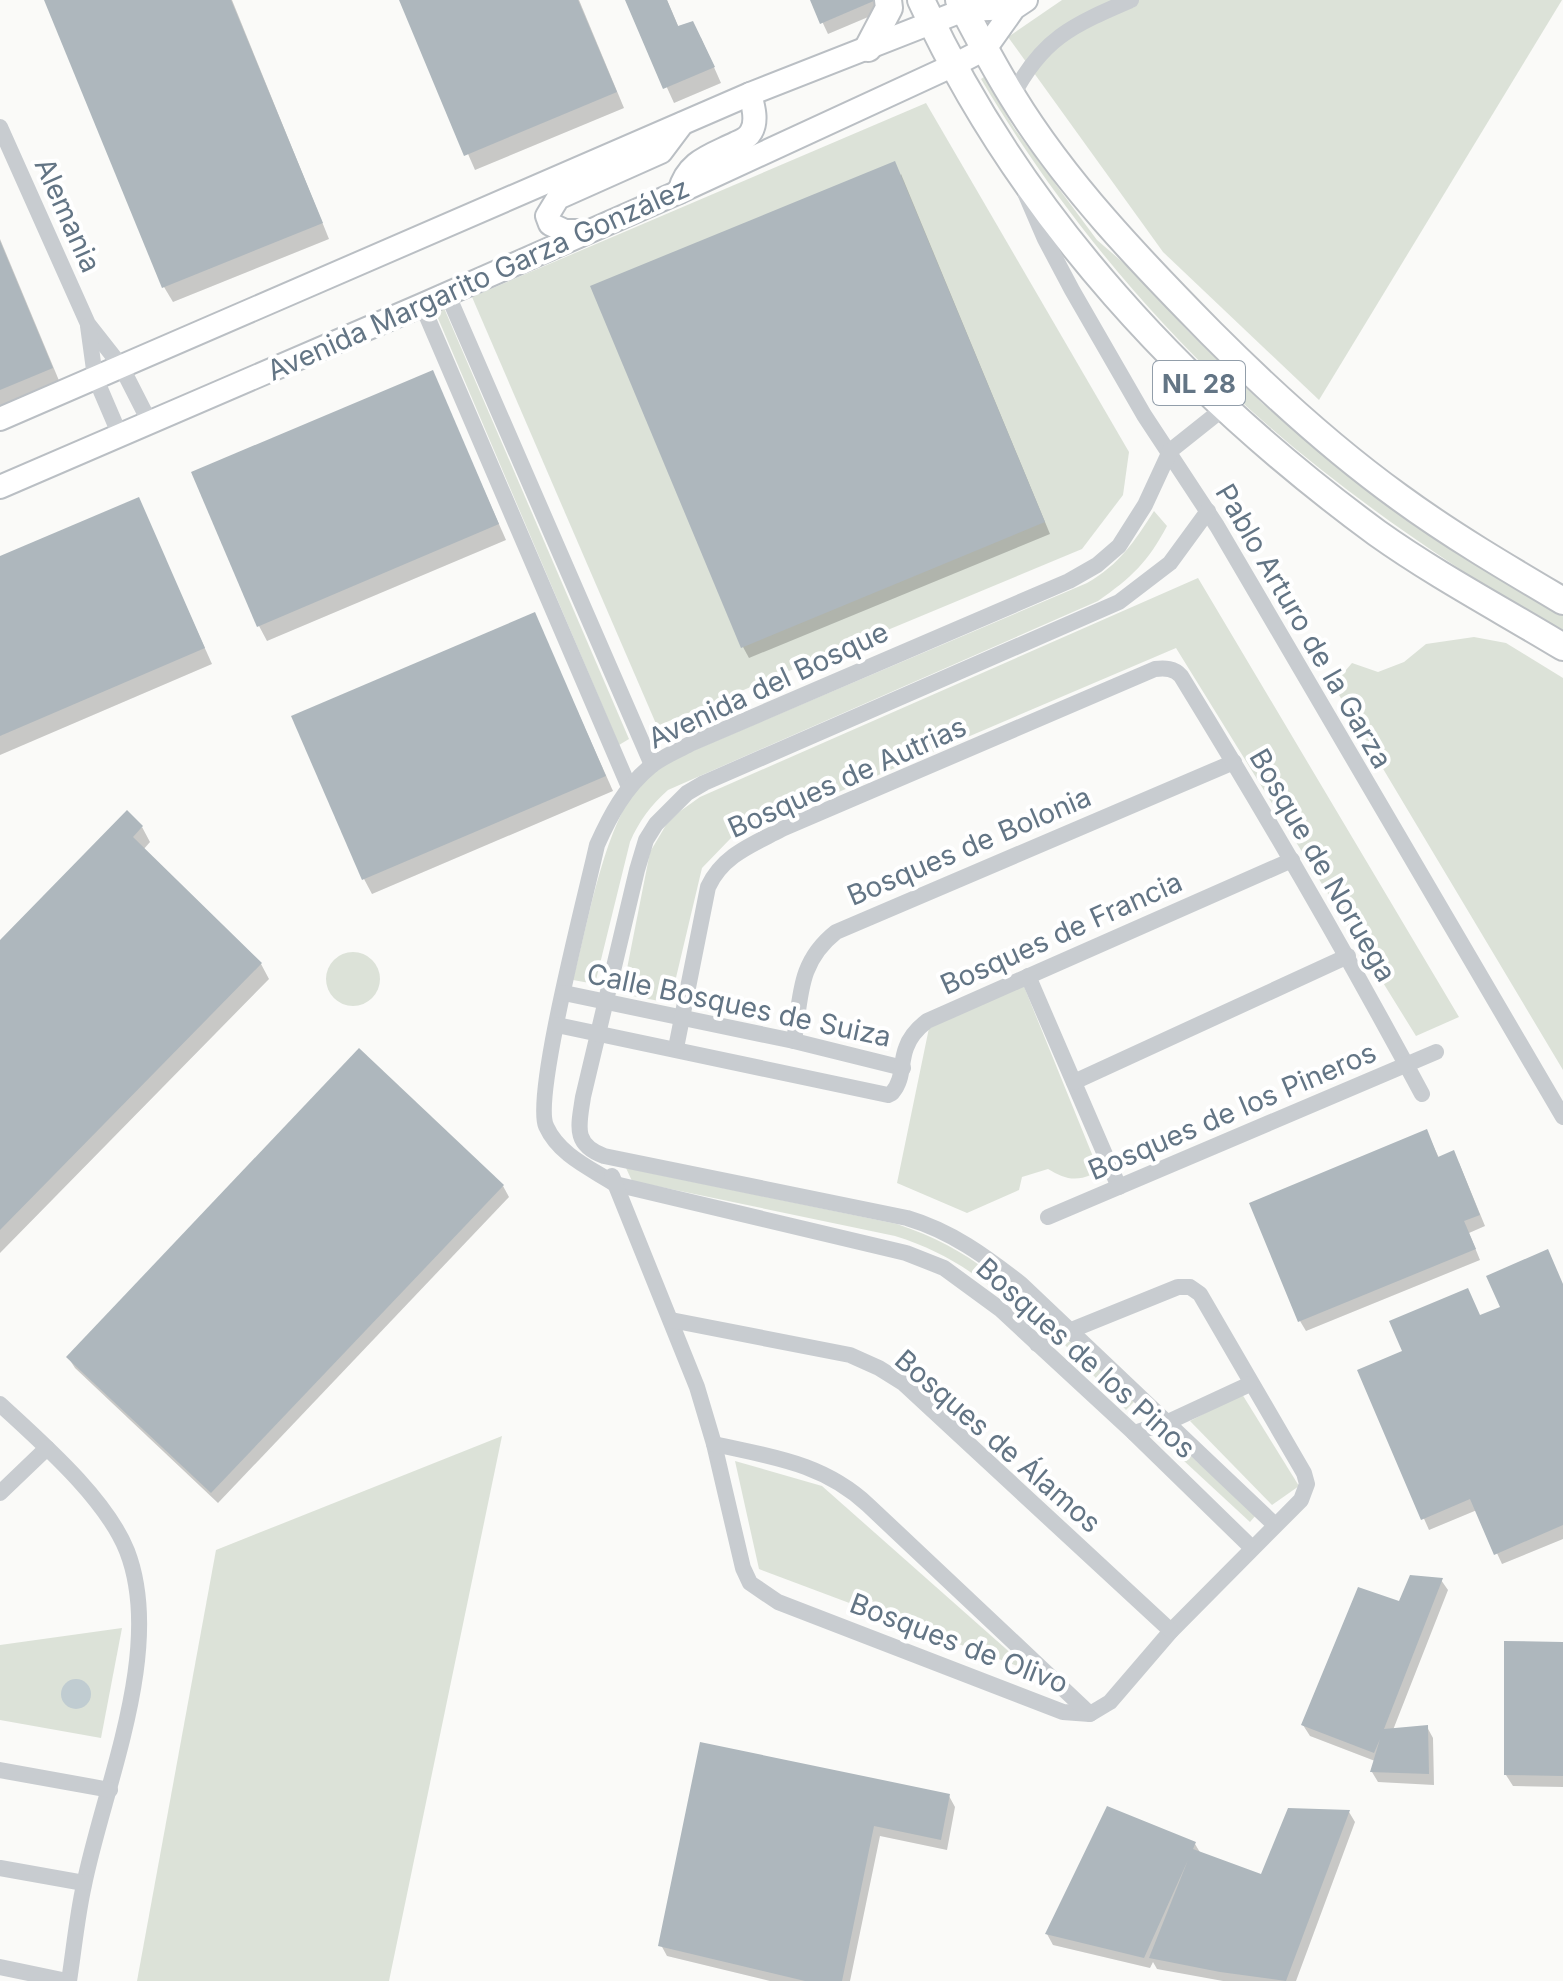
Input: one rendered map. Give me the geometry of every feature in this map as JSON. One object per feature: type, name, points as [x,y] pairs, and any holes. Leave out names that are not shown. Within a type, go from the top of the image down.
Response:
[{"type":"main road","points":[[868,48],[889,8],[888,0]]},
{"type":"main road","points":[[0,419],[750,94],[868,48],[926,11],[962,5],[1020,4]]},
{"type":"main road","points":[[985,49],[1020,4]]},
{"type":"main road","name":"NL 28","points":[[962,5],[1012,97],[1047,147],[1132,252],[1245,366],[1317,434],[1410,505],[1492,560],[1563,601]]},
{"type":"main road","name":"NL 28","points":[[926,11],[954,65],[1010,157],[1061,231],[1113,293],[1224,408],[1379,534],[1563,647]]},
{"type":"main road","name":"Avenida Margarito Garza González","points":[[0,487],[679,192],[985,49]]},
{"type":"main road","points":[[679,192],[683,176],[691,167],[753,131],[750,94]]},
{"type":"main road","points":[[590,231],[555,228],[547,216],[551,207],[558,198],[661,152],[683,123]]},
{"type":"street","points":[[1012,97],[1026,69],[1064,32],[1131,0]]},
{"type":"street","name":"Alemania","points":[[0,127],[88,324],[121,366],[149,421]]},
{"type":"street","name":"Pablo Arturo de la Garza","points":[[1010,157],[1045,239],[1144,415],[1208,511],[1563,1117]]},
{"type":"street","points":[[447,293],[652,765]]},
{"type":"street","points":[[422,305],[629,787]]},
{"type":"street","name":"Alemania","points":[[88,324],[95,377],[119,433]]},
{"type":"street","points":[[1170,451],[1224,408]]},
{"type":"street","name":"Avenida del Bosque","points":[[552,1135],[543,1118],[543,1105],[564,993],[597,845],[629,787],[652,765],[690,744],[1069,581],[1097,565],[1119,546],[1130,530],[1170,451]]},
{"type":"street","points":[[597,1033],[646,840],[666,812],[687,793],[768,753],[1119,602],[1170,563],[1208,511]]},
{"type":"street","name":"Bosques de Autrias","points":[[676,1048],[708,887],[715,873],[731,856],[782,829],[1155,669],[1171,669]]},
{"type":"street","name":"Bosque de Noruega","points":[[1171,669],[1181,676],[1292,860],[1422,1094]]},
{"type":"street","name":"Bosques de Bolonia","points":[[794,1041],[805,973],[822,943],[836,932],[1234,762]]},
{"type":"street","name":"Bosques de Francia","points":[[892,1093],[900,1082],[906,1047],[914,1032],[927,1021],[1292,860]]},
{"type":"street","points":[[1074,1082],[1348,956]]},
{"type":"street","points":[[1028,976],[1119,1187]]},
{"type":"street","name":"Calle Bosques de Suiza","points":[[564,993],[794,1041],[903,1068]]},
{"type":"street","name":"Calle Bosques de Suiza","points":[[557,1025],[676,1048],[883,1095],[892,1093]]},
{"type":"street","name":"Bosques de los Pinos","points":[[597,1033],[579,1126],[583,1143],[594,1153],[927,1224],[985,1255],[1021,1284],[1274,1524]]},
{"type":"street","name":"Bosques de los Pineros","points":[[1048,1217],[1436,1052]]},
{"type":"street","name":"Bosques de los Pinos","points":[[552,1135],[573,1158],[615,1184],[906,1253],[944,1268],[971,1286],[1037,1344],[1252,1548]]},
{"type":"street","name":"Bosques de Olivo","points":[[604,1156],[697,1387],[714,1444],[743,1568],[750,1583],[778,1602],[1063,1712],[1090,1714],[1110,1702],[1171,1631],[1301,1500],[1307,1484],[1304,1473],[1200,1294],[1190,1287],[1178,1287],[1037,1344]]},
{"type":"street","name":"Bosques de Álamos","points":[[671,1320],[850,1355],[879,1368],[903,1383],[1171,1631]]},
{"type":"street","points":[[1134,1433],[1168,1422],[1250,1384]]},
{"type":"street","points":[[0,1404],[47,1448],[112,1522],[127,1551],[137,1589],[139,1623],[131,1700],[84,1883],[68,1981],[0,1967]]},
{"type":"street","points":[[714,1444],[806,1465],[845,1485],[1090,1714]]},
{"type":"street","points":[[0,1493],[47,1448]]},
{"type":"street","points":[[0,1770],[110,1790]]},
{"type":"street","points":[[0,1868],[84,1883]]},
{"type":"shaded area","points":[[1062,0],[1562,0],[1319,400],[1163,252],[1008,37]]},
{"type":"shaded area","points":[[984,77],[1014,128],[1097,240],[1134,272],[1188,331],[1262,403],[1349,475],[1422,527],[1563,616],[1563,634],[1390,521],[1307,458],[1230,391],[1160,320],[1095,244],[1007,122],[981,79]]},
{"type":"shaded area","points":[[926,103],[1129,452],[1123,495],[1082,549],[657,726],[472,297]]},
{"type":"shaded area","points":[[441,301],[629,739],[619,745],[432,304]]},
{"type":"shaded area","points":[[1154,511],[1167,526],[1160,539],[1138,568],[1098,601],[668,790],[646,814],[630,842],[595,984],[573,980],[615,827],[626,805],[648,777],[683,755],[1087,583],[1117,560]]},
{"type":"shaded area","points":[[1198,578],[1459,1017],[1416,1036],[1176,648],[731,838],[702,868],[670,1003],[622,994],[650,852],[666,825],[679,812],[700,797]]},
{"type":"shaded area","points":[[1474,637],[1506,643],[1563,678],[1563,1070],[1333,685],[1352,663],[1378,672],[1404,662],[1426,644]]},
{"type":"shaded area","points":[[353,952],[372,960],[380,979],[372,998],[353,1006],[334,998],[326,979],[334,960]]},
{"type":"shaded area","points":[[1023,984],[1096,1164],[1091,1175],[1074,1179],[1048,1169],[1022,1177],[1019,1190],[967,1213],[897,1183],[929,1028]]},
{"type":"shaded area","points":[[626,1168],[897,1224],[941,1242],[978,1264],[1046,1324],[1038,1328],[972,1273],[917,1244],[895,1236],[632,1181]]},
{"type":"shaded area","points":[[1071,1340],[1134,1402],[1126,1410],[1065,1345]]},
{"type":"shaded area","points":[[1242,1394],[1299,1486],[1272,1505],[1190,1421]]},
{"type":"shaded area","points":[[1163,1431],[1256,1515],[1250,1522],[1156,1435]]},
{"type":"shaded area","points":[[502,1436],[389,1981],[137,1981],[216,1550]]},
{"type":"shaded area","points":[[735,1461],[822,1486],[1031,1671],[759,1569]]},
{"type":"shaded area","points":[[122,1628],[101,1738],[0,1720],[0,1645]]},
{"type":"shaded area","points":[[76,1679],[86,1684],[91,1694],[86,1704],[76,1709],[66,1704],[61,1694],[66,1684]]},
{"type":"building","points":[[44,0],[231,0],[323,223],[162,288]]},
{"type":"building","points":[[399,0],[578,0],[617,92],[464,156]]},
{"type":"building","points":[[625,0],[667,0],[678,26],[693,21],[715,67],[663,89]]},
{"type":"building","points":[[810,0],[876,0],[820,24]]},
{"type":"building","points":[[895,161],[1045,522],[741,648],[590,286]]},
{"type":"building","points":[[0,241],[53,368],[0,390]]},
{"type":"building","points":[[433,370],[499,524],[257,627],[191,472]]},
{"type":"building","points":[[139,497],[205,648],[0,736],[0,556]]},
{"type":"building","points":[[535,612],[606,776],[362,880],[291,716]]},
{"type":"building","points":[[127,810],[143,826],[133,837],[262,963],[0,1230],[0,940]]},
{"type":"building","points":[[359,1048],[504,1185],[211,1493],[66,1357]]},
{"type":"building","points":[[1427,1129],[1438,1157],[1454,1150],[1480,1215],[1464,1221],[1476,1249],[1298,1322],[1249,1203]]},
{"type":"building","points":[[1548,1249],[1563,1284],[1563,1525],[1494,1555],[1470,1499],[1421,1520],[1357,1370],[1402,1351],[1389,1321],[1468,1288],[1480,1315],[1500,1307],[1486,1276]]},
{"type":"building","points":[[1410,1575],[1443,1578],[1384,1729],[1428,1725],[1429,1774],[1370,1772],[1380,1739],[1374,1753],[1301,1725],[1358,1587],[1399,1601]]},
{"type":"building","points":[[1504,1641],[1563,1642],[1563,1776],[1504,1775]]},
{"type":"building","points":[[700,1742],[950,1794],[941,1840],[874,1826],[842,1981],[805,1981],[658,1946]]},
{"type":"building","points":[[1107,1806],[1196,1842],[1193,1849],[1261,1874],[1288,1808],[1350,1810],[1286,1981],[1149,1958],[1188,1860],[1144,1958],[1045,1934]]}]
